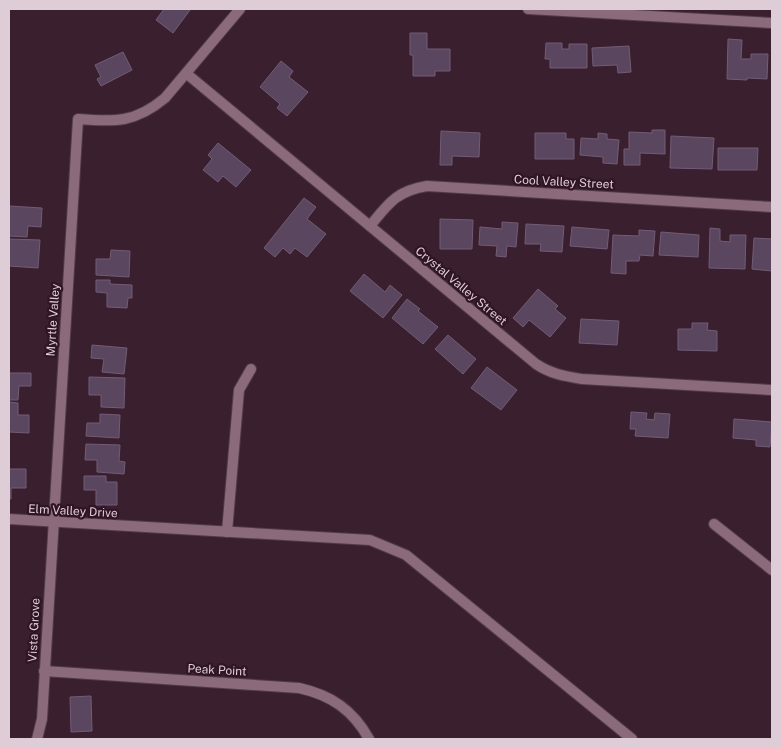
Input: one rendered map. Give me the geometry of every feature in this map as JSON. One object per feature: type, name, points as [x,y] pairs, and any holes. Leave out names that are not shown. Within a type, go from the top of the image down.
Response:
[{"type":"street","points":[[186,74],[240,9]]},
{"type":"street","points":[[528,9],[772,23]]},
{"type":"street","name":"Myrtle Valley","points":[[53,522],[78,119],[108,121],[140,115],[154,108],[186,74]]},
{"type":"street","name":"Crystal Valley Street","points":[[186,74],[548,372],[582,378],[772,390]]},
{"type":"street","name":"Cool Valley Street","points":[[370,226],[394,198],[415,188],[427,186],[772,207]]},
{"type":"street","points":[[227,532],[240,390],[251,369]]},
{"type":"street","name":"Elm Valley Drive","points":[[9,520],[370,540],[406,555],[632,739]]},
{"type":"street","name":"Vista Grove","points":[[37,739],[42,719],[53,522]]},
{"type":"street","points":[[714,524],[772,570]]},
{"type":"street","name":"Peak Point","points":[[44,672],[299,688],[325,696],[338,704],[353,716],[369,739]]},
{"type":"building","points":[[164,9],[190,10],[173,33],[156,20]]},
{"type":"building","points":[[410,33],[427,33],[427,49],[450,49],[450,71],[435,71],[435,76],[413,76],[413,55],[410,55]]},
{"type":"building","points":[[728,39],[742,40],[741,59],[751,59],[751,54],[768,54],[767,79],[727,79]]},
{"type":"building","points":[[546,43],[562,43],[562,49],[569,49],[569,44],[587,44],[587,68],[550,68],[550,59],[545,59]]},
{"type":"building","points":[[629,46],[631,72],[618,73],[617,65],[593,66],[592,48]]},
{"type":"building","points":[[123,52],[132,70],[101,86],[97,79],[101,77],[95,65]]},
{"type":"building","points":[[281,61],[293,71],[289,77],[308,92],[287,116],[277,108],[280,104],[260,87]]},
{"type":"building","points":[[652,130],[665,130],[665,154],[640,153],[640,165],[624,165],[624,149],[629,149],[629,132],[652,133]]},
{"type":"building","points":[[441,131],[480,133],[479,157],[452,156],[452,165],[440,165]]},
{"type":"building","points":[[535,133],[566,133],[566,139],[574,139],[574,159],[535,159]]},
{"type":"building","points":[[598,133],[607,134],[607,139],[619,140],[617,164],[603,163],[603,157],[580,155],[581,138],[598,139]]},
{"type":"building","points":[[671,136],[714,138],[712,169],[670,168]]},
{"type":"building","points":[[218,143],[251,170],[236,187],[223,176],[218,182],[203,170],[212,159],[208,155]]},
{"type":"building","points":[[718,148],[758,148],[757,170],[718,170]]},
{"type":"building","points":[[304,198],[316,207],[307,219],[326,234],[307,257],[295,248],[290,254],[283,248],[275,257],[264,248]]},
{"type":"building","points":[[9,206],[42,208],[41,227],[28,226],[27,237],[9,236]]},
{"type":"building","points":[[440,219],[473,220],[472,249],[440,249]]},
{"type":"building","points":[[502,222],[518,223],[516,247],[507,246],[506,257],[496,256],[497,246],[479,245],[480,227],[502,229]]},
{"type":"building","points":[[526,224],[564,226],[562,252],[540,251],[541,244],[525,244]]},
{"type":"building","points":[[572,227],[609,230],[607,249],[570,246]]},
{"type":"building","points":[[710,228],[720,229],[720,241],[730,242],[730,235],[746,235],[745,269],[709,268]]},
{"type":"building","points":[[639,230],[655,231],[653,256],[640,255],[639,261],[626,261],[626,274],[611,273],[613,235],[639,236]]},
{"type":"building","points":[[661,232],[699,235],[698,257],[659,255]]},
{"type":"building","points":[[754,238],[772,239],[772,271],[752,269]]},
{"type":"building","points":[[9,239],[40,240],[38,268],[9,266]]},
{"type":"building","points":[[111,250],[130,251],[129,277],[96,275],[96,259],[110,259]]},
{"type":"building","points":[[364,274],[385,292],[390,285],[402,295],[383,318],[350,291]]},
{"type":"building","points":[[96,280],[110,280],[110,284],[132,285],[132,298],[128,298],[127,308],[107,307],[107,293],[96,292]]},
{"type":"building","points":[[538,289],[558,306],[555,309],[566,318],[550,337],[529,320],[523,327],[513,318]]},
{"type":"building","points":[[407,299],[420,309],[418,311],[438,327],[423,344],[392,318]]},
{"type":"building","points":[[581,319],[619,321],[617,345],[579,343]]},
{"type":"building","points":[[692,323],[708,323],[707,330],[717,331],[717,351],[678,350],[678,329],[692,329]]},
{"type":"building","points":[[448,335],[476,359],[463,374],[435,349]]},
{"type":"building","points":[[92,345],[127,348],[124,374],[102,372],[104,359],[91,358]]},
{"type":"building","points":[[487,367],[517,390],[501,410],[471,388]]},
{"type":"building","points":[[9,373],[31,373],[31,386],[19,386],[18,400],[9,400]]},
{"type":"building","points":[[89,377],[125,378],[124,408],[101,407],[101,395],[89,395]]},
{"type":"building","points":[[9,402],[18,403],[18,415],[29,415],[29,433],[9,432]]},
{"type":"building","points":[[631,412],[647,413],[646,419],[654,420],[655,413],[670,414],[668,438],[635,436],[636,429],[630,429]]},
{"type":"building","points":[[100,414],[120,415],[119,438],[86,436],[87,423],[100,423]]},
{"type":"building","points":[[734,419],[772,422],[770,447],[756,446],[756,440],[733,438]]},
{"type":"building","points":[[86,444],[120,445],[119,461],[125,462],[124,474],[97,472],[97,460],[85,460]]},
{"type":"building","points":[[9,469],[26,469],[26,488],[11,488],[11,499],[9,499]]},
{"type":"building","points":[[84,476],[106,476],[106,482],[117,482],[117,505],[96,505],[96,490],[84,490]]},
{"type":"building","points":[[91,696],[92,731],[71,732],[70,697]]}]
